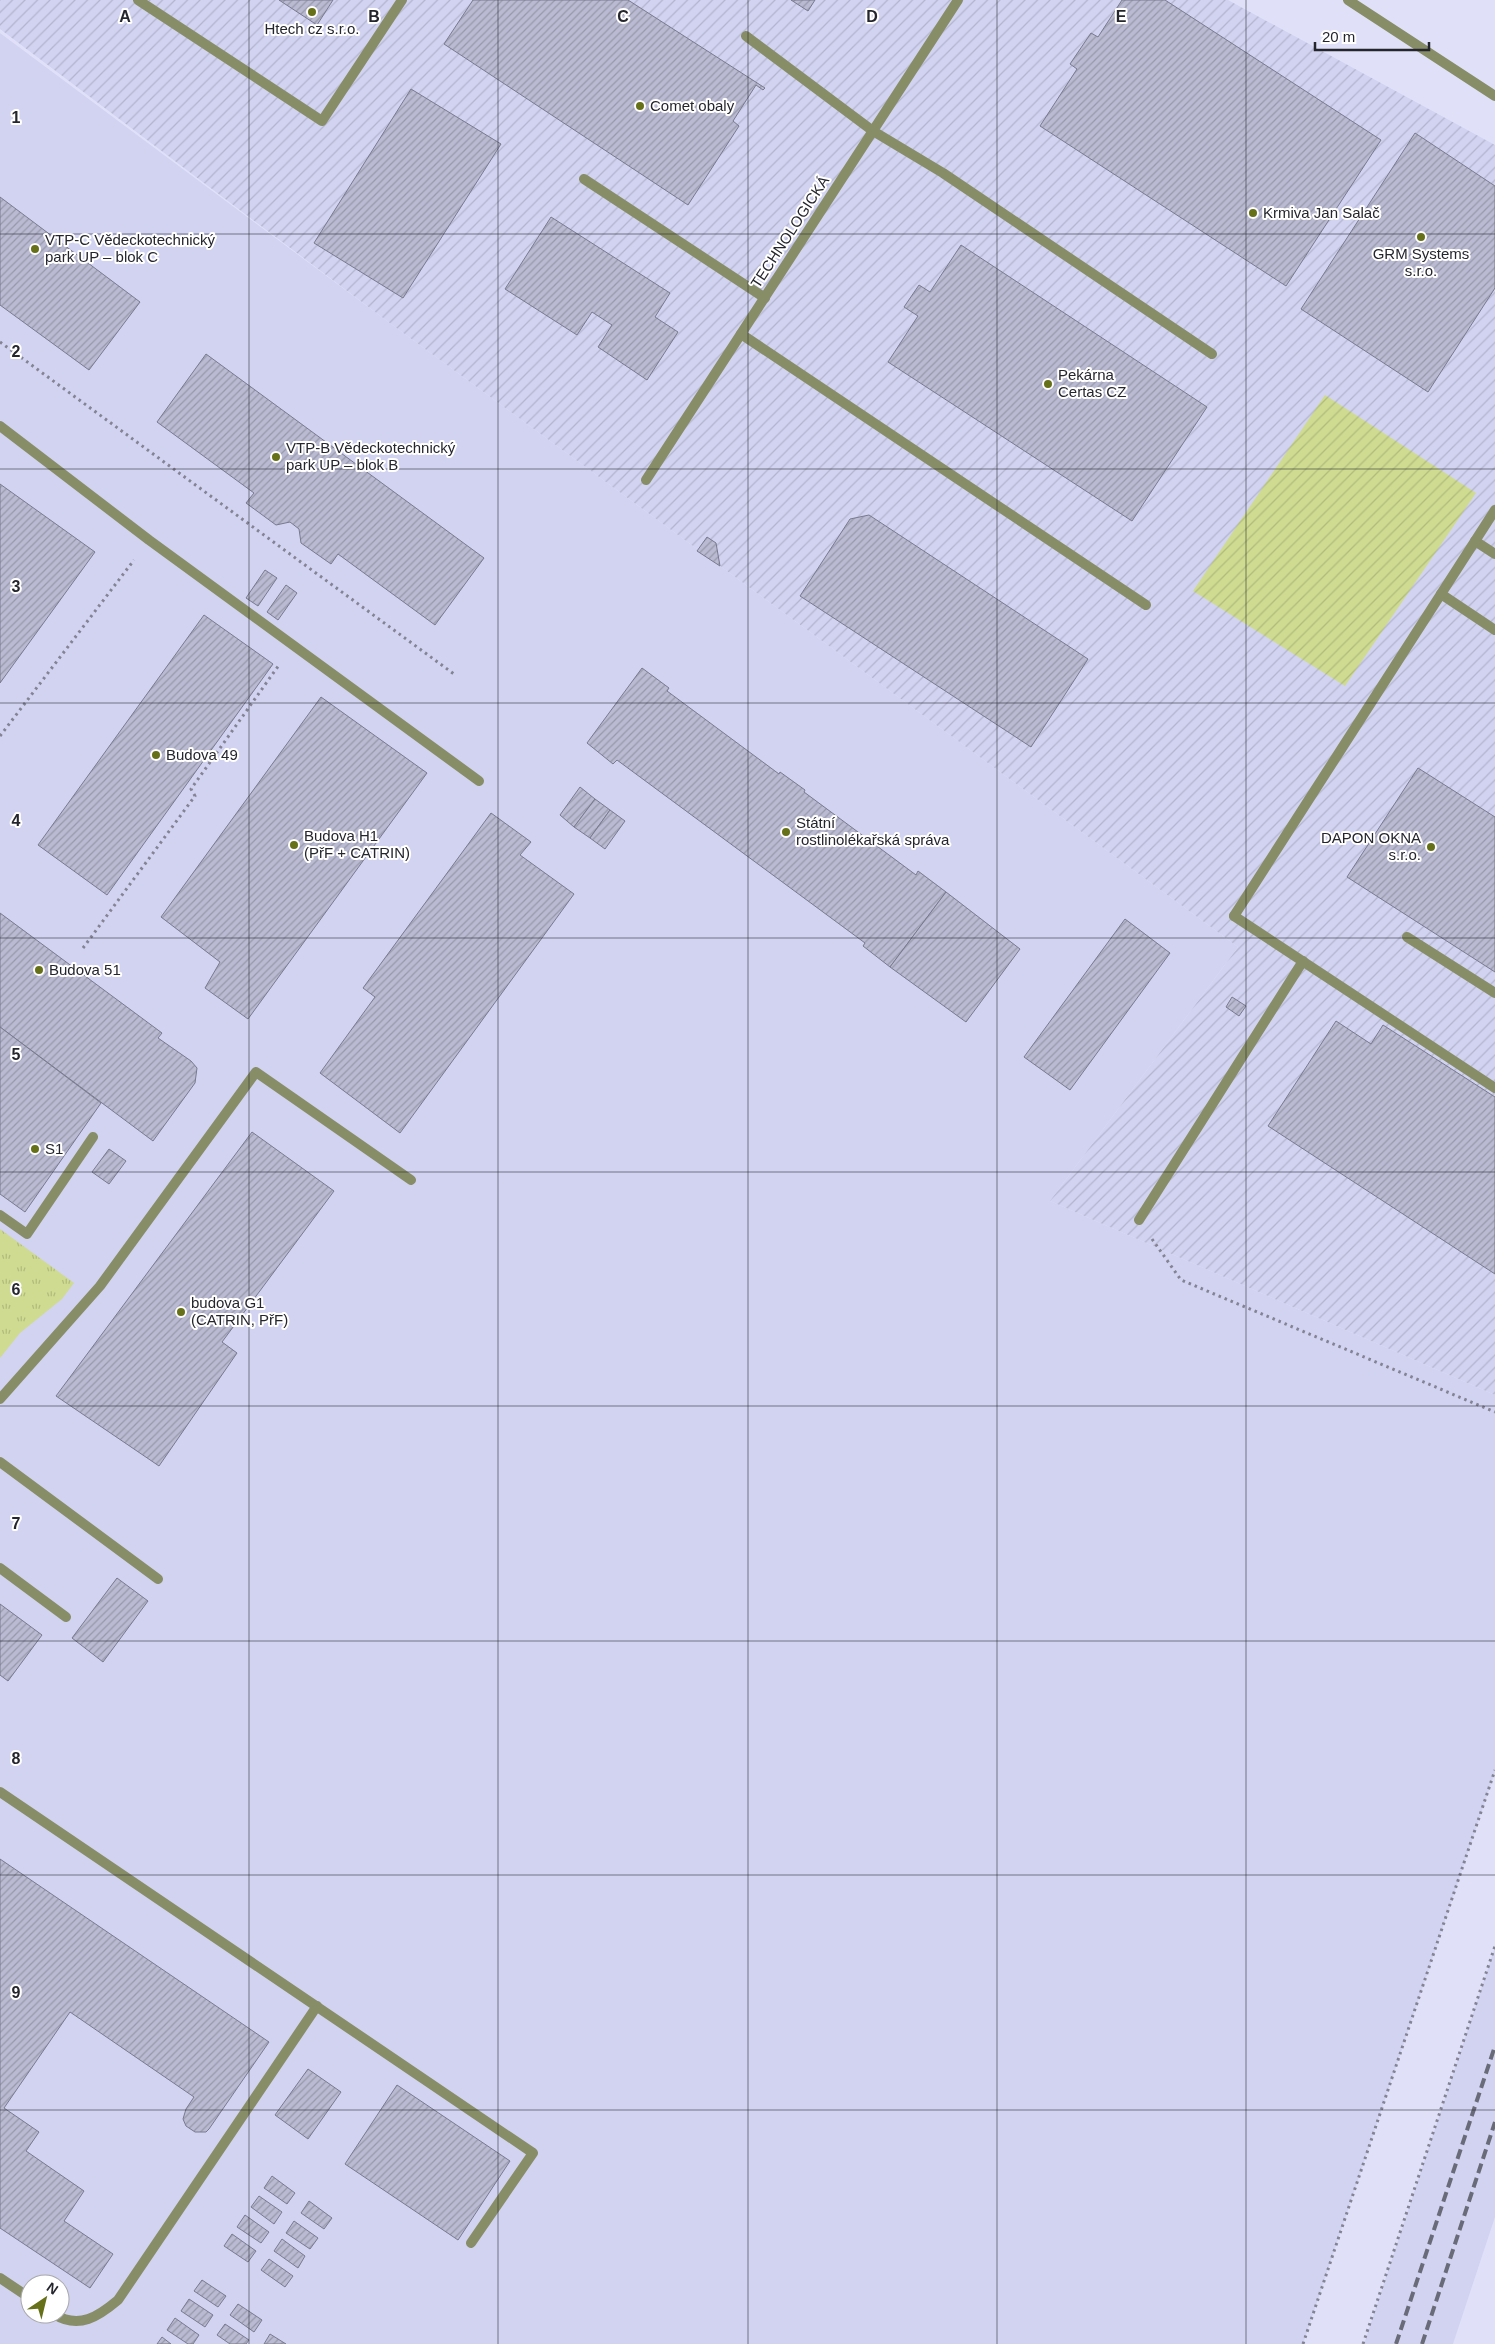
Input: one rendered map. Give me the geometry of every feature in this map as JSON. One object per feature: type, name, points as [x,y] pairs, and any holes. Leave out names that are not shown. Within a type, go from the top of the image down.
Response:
[{"type":"street","points":[[138,0],[322,121],[402,0]]},
{"type":"street","name":"TECHNOLOGICKÁ","points":[[646,480],[958,0]]},
{"type":"street","points":[[1348,0],[1495,96]]},
{"type":"street","points":[[746,36],[873,131],[943,173],[1212,354]]},
{"type":"street","points":[[584,179],[764,298]]},
{"type":"street","points":[[741,334],[1146,605]]},
{"type":"street","points":[[0,426],[149,540],[479,781]]},
{"type":"street","points":[[1495,510],[1234,916],[1495,1088]]},
{"type":"street","points":[[1475,541],[1495,554]]},
{"type":"street","points":[[1441,594],[1495,630]]},
{"type":"street","points":[[1407,937],[1495,993]]},
{"type":"street","points":[[1139,1220],[1303,962]]},
{"type":"street","points":[[0,1399],[100,1286],[256,1072],[411,1180]]},
{"type":"street","points":[[0,1215],[27,1234],[93,1137]]},
{"type":"street","points":[[0,1462],[158,1579]]},
{"type":"street","points":[[0,1568],[66,1617]]},
{"type":"street","points":[[0,1792],[533,2153],[471,2243]]},
{"type":"street","points":[[70,2319],[84,2321],[100,2315],[118,2300],[317,2006]]},
{"type":"street","points":[[0,2278],[20,2291]]},
{"type":"path","points":[[0,342],[454,674]]},
{"type":"path","points":[[0,736],[149,540]]},
{"type":"path","points":[[83,948],[195,796],[191,789],[294,645]]},
{"type":"path","points":[[1139,1220],[1181,1280],[1495,1412]]},
{"type":"path","points":[[1302,2344],[1495,1770]]},
{"type":"path","points":[[1363,2344],[1495,1946]]},
{"type":"shaded area","points":[[0,0],[1228,0],[1495,145],[1495,1395],[1050,1201],[1238,947],[387,321],[0,29]]},
{"type":"shaded area","points":[[0,33],[387,321],[1238,947],[1050,1201],[1495,1395],[1495,1772],[1303,2344],[0,2344]]},
{"type":"shaded area","points":[[1495,1947],[1495,2217],[1453,2344],[1364,2344]]},
{"type":"green space","points":[[1325,395],[1476,493],[1345,686],[1193,591]]},
{"type":"green space","points":[[0,1229],[74,1283],[62,1299],[20,1333],[0,1358]]},
{"type":"building","name":"Htech cz s.r.o.","points":[[279,0],[333,0],[317,25]]},
{"type":"building","name":"Comet obaly","points":[[473,0],[628,0],[765,88],[763,90],[756,85],[733,121],[739,126],[688,205],[444,44]]},
{"type":"building","points":[[791,0],[815,0],[808,11]]},
{"type":"building","name":"Krmiva Jan Salač","points":[[1122,0],[1165,0],[1381,140],[1286,286],[1040,126],[1077,69],[1070,64],[1091,33],[1098,37]]},
{"type":"building","points":[[411,89],[501,144],[403,298],[314,243]]},
{"type":"building","name":"GRM Systems s.r.o.","points":[[1415,133],[1495,186],[1495,288],[1428,392],[1301,309]]},
{"type":"building","name":"VTP-C Vědeckotechnický park UP – blok C","points":[[0,197],[140,302],[89,370],[0,305]]},
{"type":"building","points":[[551,217],[670,293],[655,317],[678,332],[647,380],[598,347],[612,325],[592,312],[577,335],[505,289]]},
{"type":"building","name":"Pekárna Certas CZ","points":[[961,245],[1207,407],[1132,521],[888,362],[918,316],[904,307],[919,285],[930,292]]},
{"type":"building","name":"VTP-B Vědeckotechnický park UP – blok B","points":[[206,354],[484,558],[435,625],[338,554],[331,564],[301,543],[299,529],[290,522],[276,525],[246,503],[254,493],[157,422]]},
{"type":"building","points":[[0,484],[95,552],[0,683]]},
{"type":"building","points":[[869,515],[1088,659],[1031,747],[800,596],[850,519]]},
{"type":"building","points":[[707,537],[716,543],[720,566],[697,551]]},
{"type":"building","points":[[265,570],[277,578],[258,606],[246,598]]},
{"type":"building","points":[[286,585],[297,593],[278,620],[267,612]]},
{"type":"building","name":"Budova 49","points":[[204,615],[273,664],[107,895],[38,845]]},
{"type":"building","name":"Státní rostlinolékařská správa","points":[[642,668],[669,688],[667,691],[779,774],[780,772],[805,790],[804,792],[916,875],[918,871],[946,892],[890,967],[863,946],[865,943],[617,760],[613,764],[587,743]]},
{"type":"building","name":"Budova H1 (PřF + CATRIN)","points":[[321,697],[427,773],[248,1019],[205,988],[220,962],[161,917]]},
{"type":"building","name":"DAPON OKNA s.r.o.","points":[[1418,768],[1495,817],[1495,972],[1347,877]]},
{"type":"building","points":[[580,787],[595,799],[574,827],[560,815]]},
{"type":"building","points":[[595,799],[610,810],[590,838],[574,827]]},
{"type":"building","points":[[610,810],[625,821],[605,849],[590,838]]},
{"type":"building","points":[[491,813],[531,842],[520,855],[574,894],[400,1133],[320,1073],[375,997],[363,988]]},
{"type":"building","points":[[946,892],[1020,949],[966,1022],[890,967]]},
{"type":"building","name":"Budova 51","points":[[0,913],[162,1033],[158,1038],[191,1061],[197,1068],[195,1083],[153,1141],[0,1027]]},
{"type":"building","points":[[1125,919],[1170,953],[1070,1090],[1024,1057]]},
{"type":"building","points":[[1232,997],[1246,1006],[1239,1016],[1226,1007]]},
{"type":"building","points":[[1336,1021],[1371,1044],[1383,1025],[1495,1097],[1495,1274],[1268,1126]]},
{"type":"building","name":"S1","points":[[0,1027],[101,1103],[25,1212],[0,1194]]},
{"type":"building","name":"budova G1 (CATRIN, PřF)","points":[[252,1132],[334,1191],[222,1342],[237,1353],[159,1466],[56,1396]]},
{"type":"building","points":[[109,1149],[126,1161],[109,1184],[92,1172]]},
{"type":"building","points":[[117,1578],[148,1601],[103,1662],[72,1638]]},
{"type":"building","points":[[0,1604],[42,1635],[8,1681],[0,1675]]},
{"type":"building","points":[[0,1859],[269,2042],[209,2129],[206,2132],[195,2132],[186,2126],[183,2119],[186,2109],[194,2097],[70,2012],[4,2108],[39,2132],[26,2151],[84,2191],[64,2221],[113,2254],[90,2288],[0,2228]]},
{"type":"building","points":[[308,2069],[341,2092],[308,2139],[275,2115]]},
{"type":"building","points":[[397,2085],[510,2161],[458,2240],[345,2164]]},
{"type":"building","points":[[272,2176],[295,2193],[287,2204],[264,2188]]},
{"type":"building","points":[[259,2196],[282,2212],[274,2224],[251,2207]]},
{"type":"building","points":[[309,2201],[332,2218],[324,2229],[301,2213]]},
{"type":"building","points":[[245,2215],[269,2232],[261,2243],[237,2227]]},
{"type":"building","points":[[294,2221],[318,2238],[310,2249],[286,2233]]},
{"type":"building","points":[[232,2234],[256,2251],[248,2262],[224,2246]]},
{"type":"building","points":[[282,2239],[305,2256],[298,2268],[274,2251]]},
{"type":"building","points":[[269,2259],[293,2276],[285,2287],[261,2270]]},
{"type":"building","points":[[202,2280],[226,2296],[218,2307],[194,2291]]},
{"type":"building","points":[[189,2299],[213,2315],[205,2327],[181,2311]]},
{"type":"building","points":[[238,2304],[262,2320],[254,2332],[230,2315]]},
{"type":"building","points":[[175,2318],[199,2335],[193,2344],[188,2344],[167,2330]]},
{"type":"building","points":[[225,2324],[249,2340],[246,2344],[230,2344],[217,2335]]},
{"type":"building","points":[[270,2334],[286,2344],[264,2344]]},
{"type":"building","points":[[162,2337],[171,2344],[157,2344]]},
{"type":"railway","points":[[1396,2344],[1495,2046]]},
{"type":"railway","points":[[1422,2344],[1495,2122]]},
{"type":"place","name":"Htech cz s.r.o.","points":[[312,12]]},
{"type":"place","name":"Comet obaly","points":[[640,106]]},
{"type":"place","name":"Krmiva Jan Salač","points":[[1253,213]]},
{"type":"place","name":"GRM Systems s.r.o.","points":[[1421,237]]},
{"type":"place","name":"VTP-C Vědeckotechnický park UP – blok C","points":[[35,249]]},
{"type":"place","name":"Pekárna Certas CZ","points":[[1048,384]]},
{"type":"place","name":"VTP-B Vědeckotechnický park UP – blok B","points":[[276,457]]},
{"type":"place","name":"Budova 49","points":[[156,755]]},
{"type":"place","name":"Státní rostlinolékařská správa","points":[[786,832]]},
{"type":"place","name":"Budova H1 (PřF + CATRIN)","points":[[294,845]]},
{"type":"place","name":"DAPON OKNA s.r.o.","points":[[1431,847]]},
{"type":"place","name":"Budova 51","points":[[39,970]]},
{"type":"place","name":"S1","points":[[35,1149]]},
{"type":"place","name":"budova G1 (CATRIN, PřF)","points":[[181,1312]]}]
